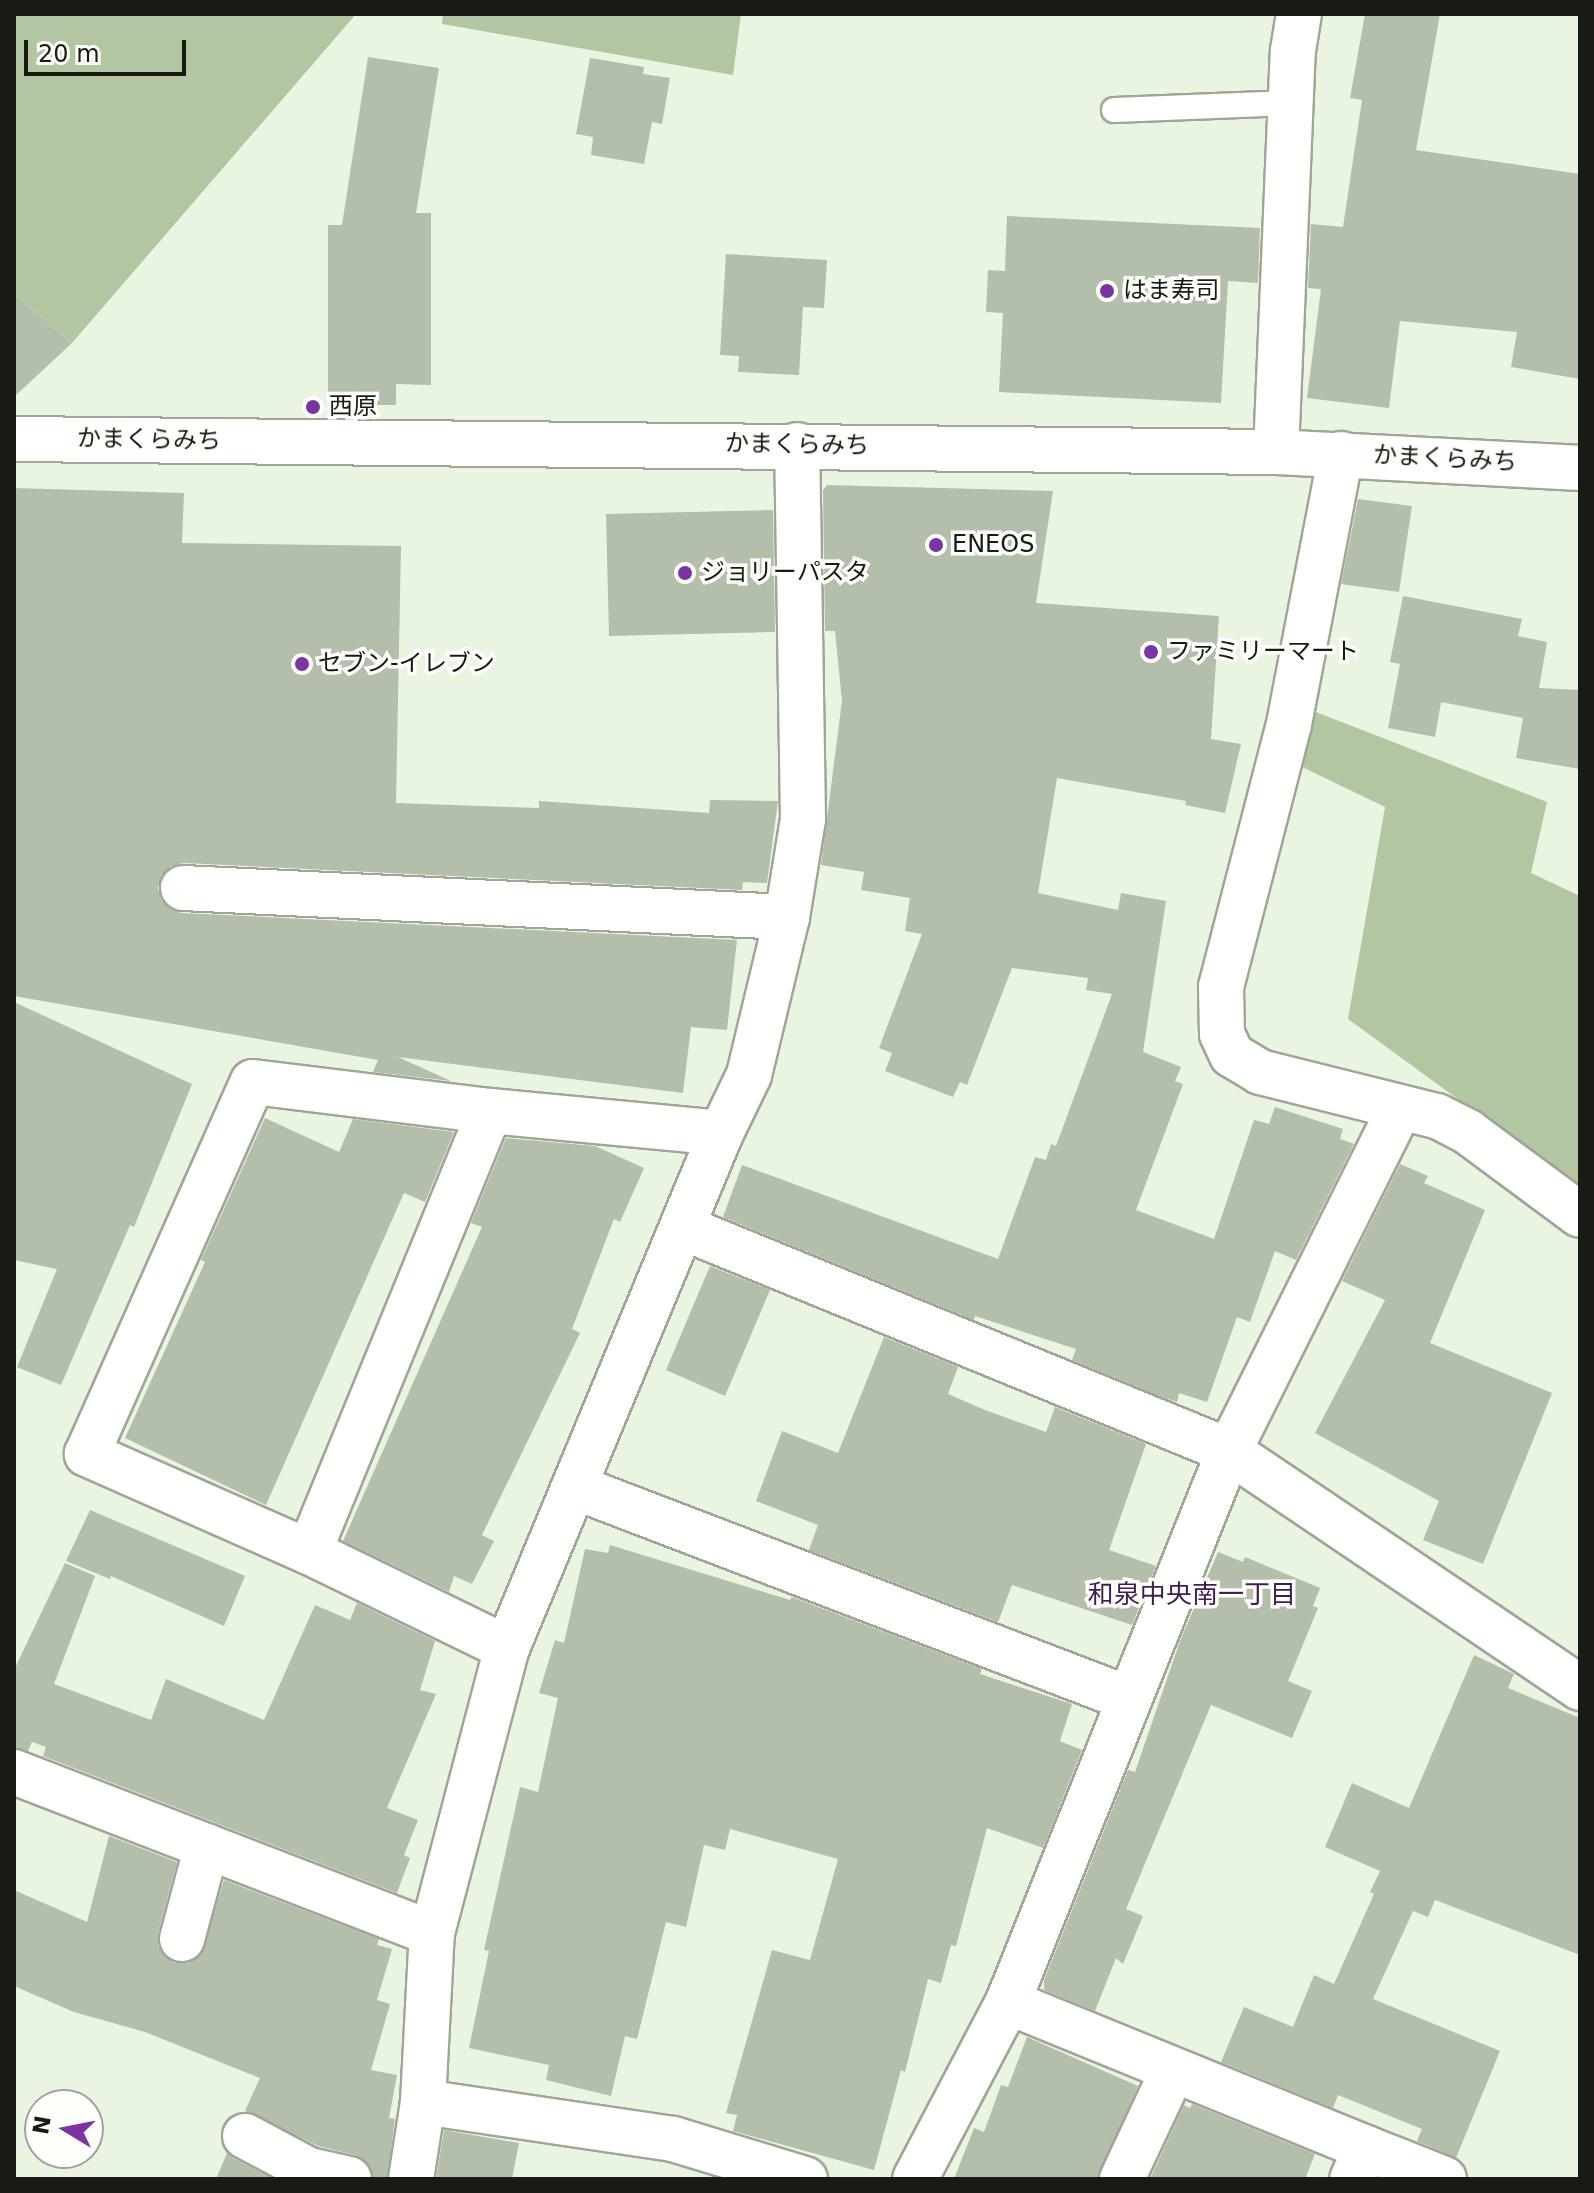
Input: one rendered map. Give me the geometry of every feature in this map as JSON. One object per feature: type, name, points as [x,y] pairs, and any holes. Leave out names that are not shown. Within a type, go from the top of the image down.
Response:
[{"type":"street","points":[[1276,452],[1291,103],[1299,14]]},
{"type":"street","name":"かまくらみち","points":[[14,439],[1276,452],[1580,468]]},
{"type":"street","points":[[411,2179],[423,2102],[432,1933],[507,1648],[721,1133],[749,1075],[787,917],[803,819],[797,445]]},
{"type":"street","points":[[1341,454],[1289,724],[1221,987],[1219,1009],[1222,1034],[1232,1055],[1243,1065],[1437,1116],[1468,1132],[1580,1215]]},
{"type":"street","points":[[183,888],[787,917]]},
{"type":"street","points":[[507,1648],[309,1552],[87,1454],[253,1082],[490,1111],[721,1133]]},
{"type":"street","points":[[915,2179],[1008,2002],[1127,1698],[1229,1451],[1400,1108]]},
{"type":"street","points":[[309,1552],[490,1111]]},
{"type":"street","points":[[684,1228],[1229,1451],[1580,1688]]},
{"type":"street","points":[[575,1487],[1127,1698]]},
{"type":"street","points":[[14,1772],[432,1933]]},
{"type":"street","points":[[182,1939],[207,1846]]},
{"type":"street","points":[[1008,2002],[1173,2070],[1359,2164],[1444,2179]]},
{"type":"street","points":[[1122,2179],[1173,2070]]},
{"type":"street","points":[[423,2102],[673,2139],[805,2179]]},
{"type":"street","points":[[245,2136],[309,2170],[349,2179]]},
{"type":"lane","points":[[1114,110],[1291,103]]},
{"type":"green space","points":[[14,14],[356,14],[72,343],[14,294]]},
{"type":"green space","points":[[443,14],[741,14],[733,75],[442,24]]},
{"type":"green space","points":[[1316,712],[1547,802],[1531,873],[1580,896],[1580,1188],[1348,1019],[1385,807],[1300,766]]},
{"type":"building","points":[[1365,14],[1440,14],[1416,150],[1580,174],[1580,379],[1511,367],[1517,332],[1400,321],[1389,408],[1307,398],[1321,289],[1308,288],[1311,224],[1343,227],[1362,100],[1350,98]]},
{"type":"building","points":[[368,57],[439,68],[416,213],[431,213],[431,385],[396,384],[396,405],[328,405],[328,225],[342,225]]},
{"type":"building","points":[[590,58],[644,67],[643,74],[670,78],[662,124],[652,122],[644,164],[591,155],[593,137],[576,134]]},
{"type":"building","name":"はま寿司","points":[[1007,216],[1260,228],[1258,283],[1228,281],[1221,403],[999,392],[1003,313],[986,312],[988,270],[1005,271]]},
{"type":"building","points":[[726,254],[827,260],[824,308],[803,307],[799,375],[738,372],[739,356],[720,355]]},
{"type":"building","points":[[14,294],[72,343],[14,397]]},
{"type":"building","points":[[827,485],[1053,491],[1036,603],[1219,616],[1211,739],[1241,744],[1225,813],[1185,805],[1186,801],[1057,778],[1038,893],[1118,910],[1121,893],[1166,901],[1143,1052],[1181,1067],[1175,1081],[1183,1084],[1136,1210],[1214,1239],[1254,1120],[1269,1124],[1275,1107],[1343,1129],[1340,1139],[1354,1144],[1296,1260],[1275,1251],[1250,1322],[1237,1317],[1207,1402],[1179,1393],[1177,1402],[1162,1397],[1072,1360],[1076,1349],[975,1316],[974,1320],[723,1217],[742,1165],[998,1259],[1035,1157],[1046,1160],[1051,1144],[1056,1146],[1112,994],[1086,990],[1088,978],[1012,968],[967,1085],[960,1082],[953,1097],[885,1071],[892,1053],[879,1048],[922,934],[905,931],[910,898],[861,890],[864,872],[821,865],[842,701],[835,631],[825,631],[823,490]]},
{"type":"building","points":[[14,488],[184,493],[182,543],[401,546],[396,803],[539,808],[539,801],[709,813],[710,800],[778,801],[767,883],[743,882],[742,890],[184,863],[171,866],[162,875],[158,888],[161,900],[170,909],[182,913],[737,940],[727,1030],[691,1027],[683,1093],[398,1057],[451,1081],[373,1072],[378,1060],[14,996]]},
{"type":"building","points":[[1358,499],[1412,506],[1399,592],[1341,584]]},
{"type":"building","name":"ジョリーパスタ","points":[[773,510],[775,632],[609,636],[606,514]]},
{"type":"building","points":[[1403,596],[1522,619],[1518,636],[1547,642],[1539,688],[1580,690],[1580,769],[1516,758],[1523,718],[1441,702],[1435,737],[1388,728],[1400,664],[1390,662]]},
{"type":"building","points":[[14,1002],[192,1084],[134,1227],[130,1225],[61,1385],[17,1367],[57,1269],[14,1260]]},
{"type":"building","points":[[265,1118],[339,1152],[353,1119],[454,1132],[425,1202],[404,1193],[266,1505],[125,1438],[205,1262],[201,1260]]},
{"type":"building","points":[[506,1138],[595,1146],[644,1168],[620,1222],[614,1219],[572,1329],[580,1333],[482,1535],[494,1541],[472,1584],[454,1576],[449,1592],[343,1541],[482,1227],[471,1223]]},
{"type":"building","points":[[1400,1164],[1428,1176],[1424,1183],[1485,1210],[1430,1343],[1552,1393],[1483,1564],[1423,1540],[1439,1501],[1315,1433],[1385,1300],[1342,1281]]},
{"type":"building","points":[[710,1266],[770,1290],[725,1396],[666,1370]]},
{"type":"building","points":[[884,1337],[958,1367],[948,1394],[985,1410],[1046,1432],[1055,1407],[1146,1444],[1109,1550],[1156,1566],[1132,1625],[1012,1585],[998,1622],[809,1550],[818,1525],[756,1501],[782,1431],[838,1453]]},
{"type":"building","points":[[90,1510],[245,1576],[224,1626],[111,1576],[110,1579],[66,1561]]},
{"type":"building","points":[[610,1545],[790,1600],[792,1597],[982,1669],[980,1674],[1072,1704],[1060,1741],[1082,1750],[1043,1848],[987,1828],[956,1946],[951,1945],[941,1983],[928,1979],[905,2072],[901,2070],[874,2170],[733,2131],[737,2115],[726,2113],[772,1950],[810,1960],[838,1859],[730,1829],[725,1850],[704,1845],[686,1927],[666,1922],[637,2039],[625,2036],[611,2096],[546,2080],[549,2065],[469,2048],[489,1951],[484,1950],[520,1787],[538,1792],[558,1698],[539,1693],[555,1640],[564,1643],[585,1549],[608,1553]]},
{"type":"building","points":[[1218,1552],[1243,1562],[1245,1557],[1320,1588],[1313,1606],[1318,1608],[1288,1681],[1312,1691],[1292,1738],[1211,1705],[1126,1909],[1143,1916],[1123,1964],[1116,1958],[1095,2011],[1044,1990],[1044,1980],[1128,1770],[1135,1772],[1180,1641]]},
{"type":"building","points":[[65,1563],[95,1576],[54,1684],[151,1720],[166,1679],[264,1720],[315,1605],[350,1620],[357,1603],[435,1641],[420,1690],[436,1694],[387,1808],[418,1820],[404,1855],[410,1858],[397,1893],[43,1756],[46,1747],[32,1742],[28,1751],[14,1748],[14,1670]]},
{"type":"building","points":[[1474,1655],[1514,1674],[1508,1688],[1580,1718],[1580,1955],[1435,1900],[1428,1917],[1413,1911],[1373,1999],[1500,2051],[1456,2158],[1417,2141],[1422,2129],[1338,2095],[1333,2108],[1221,2062],[1244,2007],[1293,2027],[1314,1975],[1334,1984],[1374,1894],[1370,1892],[1380,1871],[1325,1847],[1352,1783],[1409,1808]]},
{"type":"building","points":[[109,1836],[177,1862],[158,1933],[158,1946],[165,1957],[175,1963],[188,1963],[200,1956],[224,1880],[379,1939],[377,1945],[392,1949],[377,2000],[390,2004],[371,2070],[397,2075],[389,2118],[395,2119],[387,2179],[373,2179],[366,2161],[355,2155],[318,2146],[245,2111],[260,2078],[145,2032],[74,2012],[14,1986],[14,1890],[87,1922]]},
{"type":"building","points":[[1027,2037],[1138,2086],[1097,2179],[954,2179],[974,2128],[984,2132],[1001,2085],[1008,2087]]},
{"type":"building","points":[[1192,2104],[1315,2154],[1305,2179],[1150,2179],[1184,2105],[1190,2108]]},
{"type":"building","points":[[444,2130],[519,2143],[512,2179],[436,2179]]},
{"type":"building","points":[[227,2153],[233,2158],[273,2179],[216,2179]]},
{"type":"place","name":"はま寿司","points":[[1107,291]]},
{"type":"place","name":"西原","points":[[313,407]]},
{"type":"place","name":"ENEOS","points":[[936,545]]},
{"type":"place","name":"ジョリーパスタ","points":[[685,573]]},
{"type":"place","name":"ファミリーマート","points":[[1151,652]]},
{"type":"place","name":"セブン-イレブン","points":[[302,664]]},
{"type":"district","name":"和泉中央南一丁目","points":[[1192,1595]]}]
